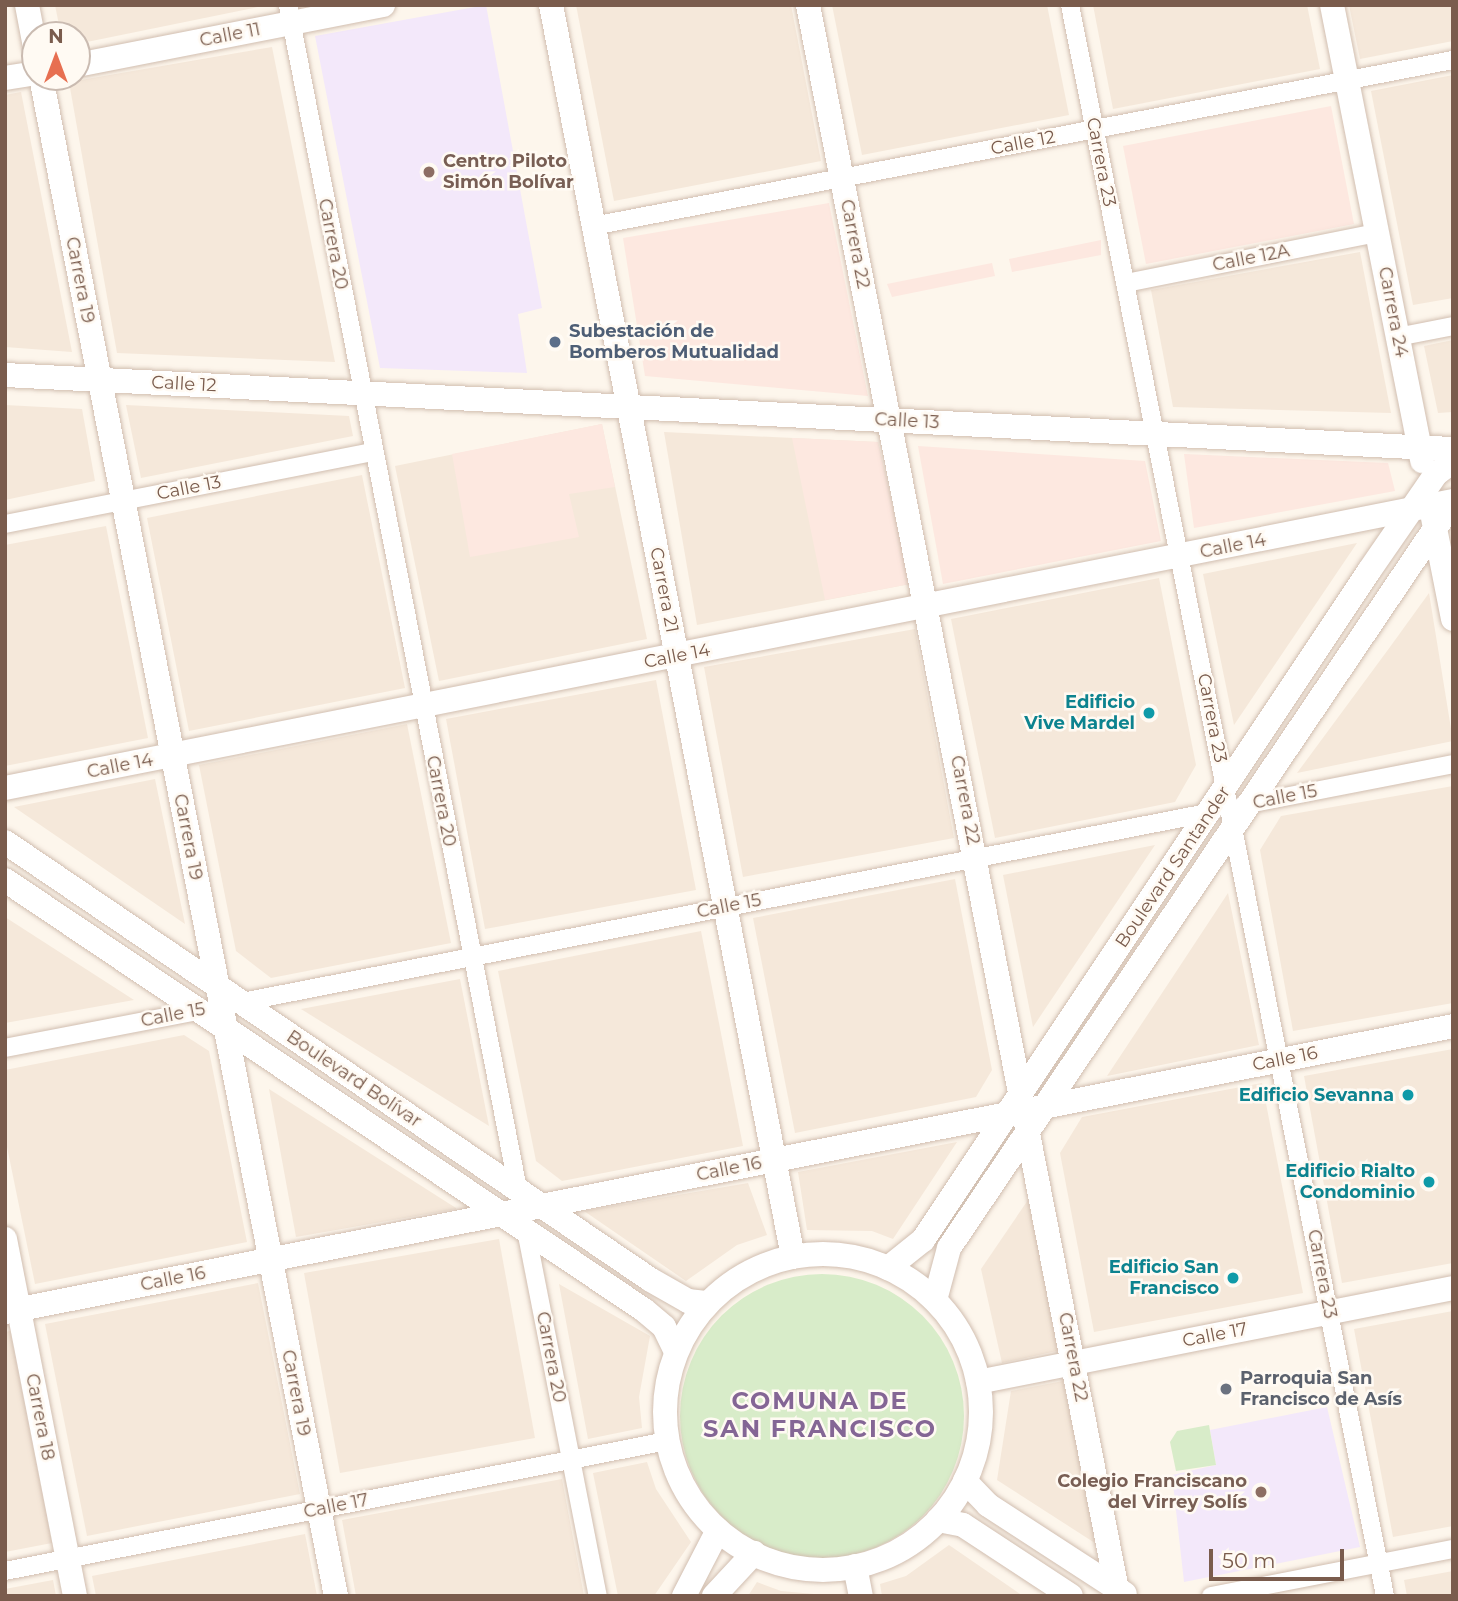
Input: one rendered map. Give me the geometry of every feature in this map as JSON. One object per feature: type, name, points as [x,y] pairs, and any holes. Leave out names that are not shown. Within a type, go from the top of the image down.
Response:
[{"type":"street","name":"Calle 11","points":[[91,62],[290,14],[383,5]]},
{"type":"street","name":"Carrera 21","points":[[551,5],[793,1257]]},
{"type":"street","name":"Carrera 22","points":[[808,5],[1121,1593]]},
{"type":"street","name":"Carrera 23","points":[[1070,5],[1385,1596]]},
{"type":"street","name":"Carrera 24","points":[[1332,5],[1419,447],[1435,505],[1453,619]]},
{"type":"street","name":"Carrera 20","points":[[290,14],[373,452],[598,1596]]},
{"type":"street","name":"Calle 12","points":[[593,226],[1453,60]]},
{"type":"street","name":"Carrera 19","points":[[44,91],[336,1596]]},
{"type":"street","name":"Calle 12A","points":[[1126,283],[1377,233]]},
{"type":"street","points":[[1397,337],[1453,326]]},
{"type":"street","name":"Calle 12","points":[[5,375],[362,394]]},
{"type":"street","name":"Calle 13","points":[[362,394],[1453,449]]},
{"type":"street","name":"Calle 13","points":[[5,524],[373,452]]},
{"type":"street","name":"Boulevard Santander","points":[[888,1268],[916,1250],[1026,1111],[1435,505],[1453,461]]},
{"type":"street","name":"Calle 14","points":[[5,789],[1435,505]]},
{"type":"street","name":"Boulevard Santander","points":[[1230,808],[1374,563],[1435,505]]},
{"type":"street","points":[[1348,523],[1372,533],[1374,563]]},
{"type":"street","name":"Calle 15","points":[[5,1048],[1453,764]]},
{"type":"street","name":"Boulevard Bolívar","points":[[5,842],[220,1007]]},
{"type":"street","name":"Boulevard Bolívar","points":[[5,880],[220,1007],[522,1210],[665,1289],[708,1303]]},
{"type":"street","name":"Calle 16","points":[[12,1311],[1453,1026]]},
{"type":"street","name":"Boulevard Santander","points":[[935,1300],[949,1248],[1026,1111]]},
{"type":"street","name":"Boulevard Bolívar","points":[[522,1210],[658,1321],[676,1352]]},
{"type":"street","name":"Carrera 18","points":[[5,1239],[12,1311],[75,1596]]},
{"type":"street","points":[[841,1256],[888,1268],[935,1300],[963,1338],[978,1382],[980,1433],[965,1481],[938,1520],[886,1556],[855,1566],[820,1569],[754,1553],[718,1530],[685,1490],[667,1441],[665,1396],[676,1352],[708,1303],[733,1282],[793,1257],[841,1256]]},
{"type":"street","name":"Calle 17","points":[[978,1382],[1453,1288]]},
{"type":"street","name":"Calle 17","points":[[5,1571],[667,1441]]},
{"type":"street","points":[[965,1481],[988,1505],[1121,1593]]},
{"type":"street","points":[[938,1520],[963,1525],[1071,1596]]},
{"type":"street","points":[[684,1596],[718,1530]]},
{"type":"street","points":[[1211,1596],[1453,1549]]},
{"type":"street","points":[[714,1596],[754,1553]]},
{"type":"street","points":[[855,1566],[861,1596]]},
{"type":"shaded area","points":[[55,5],[268,5],[91,41],[91,21],[58,21]]},
{"type":"shaded area","name":"Centro Piloto Simón Bolívar","points":[[486,5],[542,308],[518,314],[527,373],[380,368],[315,36]]},
{"type":"shaded area","points":[[576,5],[791,5],[821,161],[614,201]]},
{"type":"shaded area","points":[[832,5],[1047,5],[1069,115],[862,155]]},
{"type":"shaded area","points":[[1093,5],[1307,5],[1320,69],[1113,109]]},
{"type":"shaded area","points":[[1349,5],[1453,5],[1453,41],[1360,59]]},
{"type":"shaded area","points":[[272,47],[335,362],[117,353],[71,91],[91,91],[91,78]]},
{"type":"shaded area","points":[[1453,75],[1453,298],[1413,305],[1371,91]]},
{"type":"shaded area","points":[[21,92],[72,352],[5,347],[5,95]]},
{"type":"shaded area","points":[[1331,106],[1354,224],[1146,264],[1123,146]]},
{"type":"shaded area","points":[[829,203],[868,396],[645,376],[623,238]]},
{"type":"shaded area","points":[[1101,240],[1101,255],[1012,272],[1009,259]]},
{"type":"shaded area","points":[[1360,252],[1391,413],[1173,407],[1151,290]]},
{"type":"shaded area","points":[[992,263],[995,276],[892,297],[887,284]]},
{"type":"shaded area","points":[[1453,340],[1453,412],[1438,413],[1424,346]]},
{"type":"shaded area","points":[[5,405],[82,409],[95,481],[5,500]]},
{"type":"shaded area","points":[[126,405],[349,416],[353,436],[141,478]]},
{"type":"shaded area","points":[[602,424],[647,639],[439,681],[395,466]]},
{"type":"shaded area","points":[[602,424],[615,487],[569,494],[579,537],[470,557],[452,454]]},
{"type":"shaded area","points":[[664,432],[878,442],[910,584],[697,625]]},
{"type":"shaded area","points":[[792,438],[878,442],[910,584],[825,600]]},
{"type":"shaded area","points":[[918,446],[1145,461],[1161,541],[943,584]]},
{"type":"shaded area","points":[[1184,454],[1388,463],[1395,491],[1194,528]]},
{"type":"shaded area","points":[[362,475],[405,688],[189,731],[147,518]]},
{"type":"shaded area","points":[[106,526],[148,738],[5,766],[5,545]]},
{"type":"shaded area","points":[[1357,543],[1234,725],[1203,574]]},
{"type":"shaded area","points":[[1159,578],[1196,765],[1175,802],[995,838],[951,619]]},
{"type":"shaded area","points":[[1429,593],[1453,741],[1297,773],[1390,647]]},
{"type":"shaded area","points":[[915,629],[954,838],[743,877],[704,667]]},
{"type":"shaded area","points":[[656,680],[696,890],[485,929],[446,719]]},
{"type":"shaded area","points":[[407,724],[451,943],[271,978],[236,951],[199,765]]},
{"type":"shaded area","points":[[155,779],[185,924],[14,807]]},
{"type":"shaded area","points":[[1453,786],[1453,1003],[1293,1031],[1260,850],[1281,816]]},
{"type":"shaded area","points":[[1155,845],[1033,1027],[1003,875]]},
{"type":"shaded area","points":[[955,879],[992,1070],[976,1097],[795,1133],[753,918]]},
{"type":"shaded area","points":[[1228,893],[1259,1045],[1107,1076],[1170,981]]},
{"type":"shaded area","points":[[5,917],[134,1000],[5,1023]]},
{"type":"shaded area","points":[[701,931],[743,1146],[562,1181],[536,1161],[498,971]]},
{"type":"shaded area","points":[[460,979],[489,1126],[301,1009]]},
{"type":"shaded area","points":[[184,1035],[209,1051],[247,1242],[35,1284],[5,1137],[5,1070]]},
{"type":"shaded area","points":[[1453,1049],[1453,1263],[1342,1283],[1304,1076]]},
{"type":"shaded area","points":[[1262,1083],[1303,1293],[1094,1332],[1060,1153],[1082,1117]]},
{"type":"shaded area","points":[[269,1089],[456,1208],[456,1209],[296,1237]]},
{"type":"shaded area","points":[[957,1142],[893,1239],[872,1231],[807,1230],[798,1172]]},
{"type":"shaded area","points":[[748,1183],[767,1235],[737,1245],[686,1281],[584,1211]]},
{"type":"shaded area","points":[[1028,1200],[1061,1350],[1002,1363],[981,1269]]},
{"type":"shaded area","points":[[499,1239],[535,1438],[340,1473],[304,1273]]},
{"type":"shaded area","points":[[258,1283],[300,1494],[87,1536],[45,1324]]},
{"type":"shaded area","points":[[559,1284],[650,1336],[639,1397],[642,1428],[588,1439]]},
{"type":"shaded area","points":[[1453,1311],[1453,1526],[1393,1537],[1354,1329]]},
{"type":"shaded area","points":[[10,1331],[52,1543],[5,1552],[5,1332]]},
{"type":"shaded area","points":[[1063,1381],[1098,1545],[997,1480],[1011,1391]]},
{"type":"shaded area","name":"Colegio Franciscano del Virrey Solís","points":[[1327,1407],[1360,1547],[1184,1582],[1172,1475],[1216,1465],[1210,1430]]},
{"type":"shaded area","points":[[647,1462],[656,1489],[691,1542],[654,1596],[618,1596],[593,1473]]},
{"type":"shaded area","points":[[562,1479],[584,1596],[356,1596],[342,1520]]},
{"type":"shaded area","points":[[305,1534],[317,1596],[96,1596],[92,1576]]},
{"type":"shaded area","points":[[949,1545],[1023,1596],[882,1596],[880,1584],[906,1576]]},
{"type":"shaded area","points":[[1453,1571],[1453,1596],[1407,1596],[1404,1580]]},
{"type":"shaded area","points":[[53,1580],[56,1596],[5,1596],[5,1589]]},
{"type":"shaded area","points":[[757,1582],[781,1591],[836,1596],[748,1596]]},
{"type":"green space","points":[[822,1274],[850,1277],[876,1285],[901,1298],[922,1316],[940,1337],[953,1362],[961,1388],[964,1416],[961,1444],[953,1470],[940,1495],[922,1516],[901,1534],[876,1547],[850,1555],[822,1558],[794,1555],[768,1547],[743,1534],[722,1516],[704,1495],[691,1470],[683,1444],[680,1416],[683,1388],[691,1362],[704,1337],[722,1316],[743,1298],[768,1285],[794,1277]]},
{"type":"green space","points":[[1209,1425],[1216,1465],[1176,1471],[1170,1442],[1177,1431]]},
{"type":"place","name":"Centro Piloto Simón Bolívar","points":[[429,172]]},
{"type":"place","name":"Subestación de Bomberos Mutualidad","points":[[555,342]]},
{"type":"place","name":"Edificio Vive Mardel","points":[[1149,713]]},
{"type":"place","name":"Edificio Sevanna","points":[[1408,1095]]},
{"type":"place","name":"Edificio Rialto Condominio","points":[[1429,1182]]},
{"type":"place","name":"Edificio San Francisco","points":[[1233,1278]]},
{"type":"place","name":"Parroquia San Francisco de Asís","points":[[1226,1389]]},
{"type":"place","name":"Colegio Franciscano del Virrey Solís","points":[[1261,1492]]},
{"type":"district","name":"COMUNA DE SAN FRANCISCO","points":[[820,1415]]}]
